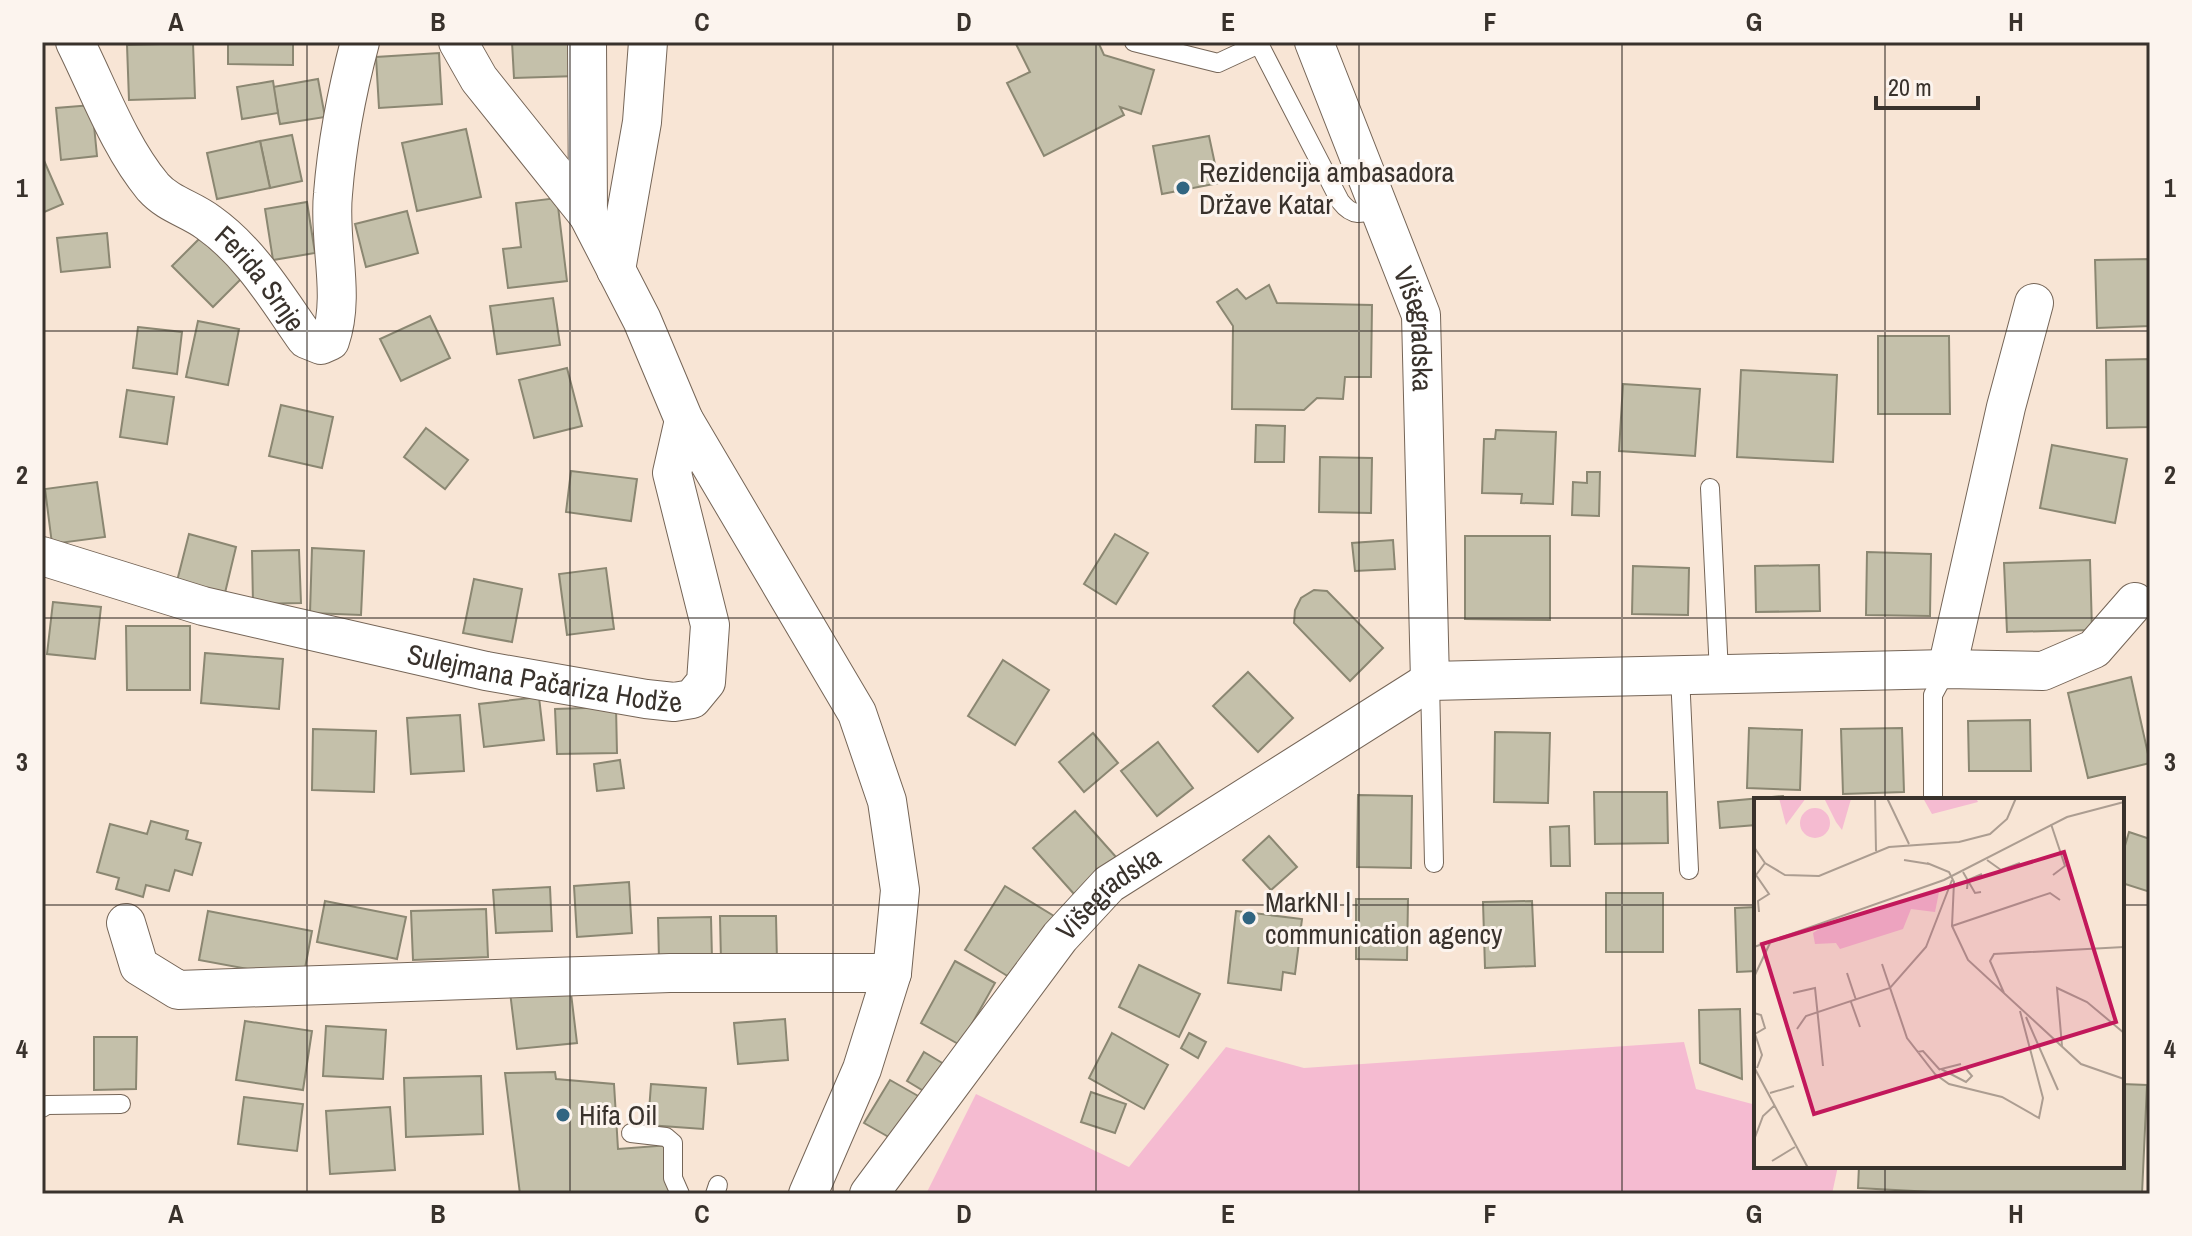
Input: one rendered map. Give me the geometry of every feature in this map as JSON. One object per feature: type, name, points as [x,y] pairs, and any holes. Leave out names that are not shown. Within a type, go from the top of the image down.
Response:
[{"type":"street","name":"Ferida Srnje","points":[[75,42],[137,166],[156,190],[176,206],[208,221],[249,258],[306,339],[321,345],[330,341],[333,333],[336,303],[332,196],[350,81],[360,42]]},
{"type":"street","points":[[458,42],[479,79],[588,215],[642,320],[684,420],[857,713],[887,801],[900,890],[892,973],[862,1069],[808,1194]]},
{"type":"street","points":[[587,42],[588,215]]},
{"type":"street","points":[[616,270],[642,122],[648,42]]},
{"type":"street","name":"Višegradska","points":[[869,1194],[1060,937],[1109,884],[1430,681],[1421,315],[1314,42]]},
{"type":"street","points":[[1947,669],[2006,407],[2034,303]]},
{"type":"street","name":"Sulejmana Pačariza Hodže","points":[[42,556],[203,606],[486,671],[646,699],[674,702],[692,699],[706,682],[710,625],[672,473],[684,420]]},
{"type":"street","points":[[1430,681],[1947,669],[2043,671],[2094,649],[2135,602]]},
{"type":"street","points":[[126,923],[139,966],[178,990],[670,973],[892,973]]},
{"type":"lane","points":[[1134,42],[1218,63],[1259,43],[1349,213],[1359,215],[1381,207]]},
{"type":"lane","points":[[1710,488],[1719,673]]},
{"type":"lane","points":[[1933,798],[1933,695],[1947,669]]},
{"type":"lane","points":[[1680,675],[1689,870]]},
{"type":"lane","name":"Višegradska","points":[[1430,681],[1434,863]]},
{"type":"lane","points":[[42,1108],[47,1105],[121,1104]]},
{"type":"lane","points":[[631,1133],[666,1137],[673,1143],[676,1186]]},
{"type":"shaded area","points":[[1684,1042],[1696,1089],[1754,1104],[1754,1168],[1838,1168],[1832,1194],[926,1194],[976,1094],[1129,1167],[1226,1047],[1304,1068]]},
{"type":"building","points":[[228,42],[293,42],[293,65],[228,64]]},
{"type":"building","points":[[512,42],[576,42],[577,76],[514,78]]},
{"type":"building","points":[[1015,42],[1103,42],[1099,44],[1104,55],[1154,70],[1141,114],[1120,107],[1124,115],[1044,156],[1007,83],[1030,72]]},
{"type":"building","points":[[193,43],[195,98],[129,100],[127,45]]},
{"type":"building","points":[[439,53],[442,104],[379,108],[376,57]]},
{"type":"building","points":[[318,79],[325,117],[280,124],[273,87]]},
{"type":"building","points":[[273,81],[278,113],[242,119],[237,87]]},
{"type":"building","points":[[92,105],[97,156],[61,160],[56,108]]},
{"type":"building","points":[[466,129],[481,197],[417,211],[402,143]]},
{"type":"building","points":[[292,135],[302,181],[270,188],[260,141]]},
{"type":"building","points":[[1209,136],[1219,183],[1162,194],[1153,146]]},
{"type":"building","points":[[260,141],[270,188],[217,199],[207,153]]},
{"type":"building","points":[[42,156],[63,204],[42,213]]},
{"type":"building","points":[[557,198],[567,281],[508,288],[503,249],[521,247],[516,203]]},
{"type":"building","points":[[307,202],[315,253],[273,260],[265,209]]},
{"type":"building","points":[[407,211],[418,253],[366,267],[355,224]]},
{"type":"building","points":[[107,233],[110,267],[61,272],[57,238]]},
{"type":"building","points":[[202,236],[243,277],[213,307],[172,266]]},
{"type":"building","points":[[2150,259],[2150,326],[2097,328],[2095,260]]},
{"type":"building","points":[[1269,285],[1277,303],[1372,305],[1371,377],[1345,377],[1343,399],[1317,398],[1304,410],[1232,409],[1233,326],[1217,302],[1237,289],[1246,299]]},
{"type":"building","points":[[553,298],[560,345],[497,354],[490,306]]},
{"type":"building","points":[[430,316],[450,358],[401,381],[380,339]]},
{"type":"building","points":[[198,321],[239,329],[228,385],[186,377]]},
{"type":"building","points":[[138,327],[182,332],[177,374],[133,368]]},
{"type":"building","points":[[1878,336],[1949,336],[1950,414],[1878,414]]},
{"type":"building","points":[[2150,359],[2150,427],[2107,428],[2106,360]]},
{"type":"building","points":[[567,368],[582,426],[534,438],[519,380]]},
{"type":"building","points":[[1741,370],[1837,375],[1833,462],[1737,457]]},
{"type":"building","points":[[1623,384],[1700,389],[1695,456],[1619,451]]},
{"type":"building","points":[[127,390],[174,397],[167,444],[120,437]]},
{"type":"building","points":[[281,405],[333,417],[322,468],[269,456]]},
{"type":"building","points":[[1256,425],[1285,426],[1284,462],[1255,462]]},
{"type":"building","points":[[426,428],[468,460],[445,489],[404,457]]},
{"type":"building","points":[[1496,430],[1556,432],[1553,504],[1521,503],[1522,494],[1482,493],[1484,439],[1495,439]]},
{"type":"building","points":[[2052,445],[2127,459],[2115,523],[2040,508]]},
{"type":"building","points":[[1320,457],[1372,458],[1371,513],[1319,512]]},
{"type":"building","points":[[571,471],[637,479],[631,521],[566,512]]},
{"type":"building","points":[[1587,472],[1600,472],[1599,516],[1572,515],[1573,482],[1587,483]]},
{"type":"building","points":[[97,482],[105,537],[52,544],[45,489]]},
{"type":"building","points":[[189,534],[236,547],[224,597],[176,585]]},
{"type":"building","points":[[1115,534],[1148,553],[1116,604],[1084,584]]},
{"type":"building","points":[[1465,536],[1550,536],[1550,620],[1465,619]]},
{"type":"building","points":[[1393,540],[1395,569],[1355,571],[1352,543]]},
{"type":"building","points":[[312,548],[364,551],[361,615],[310,613]]},
{"type":"building","points":[[299,550],[301,603],[253,604],[252,551]]},
{"type":"building","points":[[1867,552],[1931,554],[1930,616],[1866,615]]},
{"type":"building","points":[[2090,560],[2092,630],[2007,632],[2004,563]]},
{"type":"building","points":[[1819,565],[1820,611],[1756,612],[1755,566]]},
{"type":"building","points":[[1633,566],[1689,568],[1688,615],[1632,614]]},
{"type":"building","points":[[606,568],[614,629],[567,635],[559,574]]},
{"type":"building","points":[[474,579],[522,589],[512,642],[463,633]]},
{"type":"building","points":[[1314,590],[1327,591],[1383,648],[1350,681],[1294,623],[1295,610],[1301,598]]},
{"type":"building","points":[[53,602],[101,607],[95,659],[47,654]]},
{"type":"building","points":[[126,626],[190,626],[190,690],[127,690]]},
{"type":"building","points":[[205,653],[283,659],[279,709],[201,703]]},
{"type":"building","points":[[1003,660],[1049,690],[1015,745],[968,716]]},
{"type":"building","points":[[1248,672],[1293,718],[1258,752],[1213,706]]},
{"type":"building","points":[[2131,677],[2150,763],[2088,778],[2068,693]]},
{"type":"building","points":[[539,697],[544,740],[484,747],[479,704]]},
{"type":"building","points":[[616,707],[617,753],[557,754],[555,709]]},
{"type":"building","points":[[460,715],[464,771],[411,774],[407,718]]},
{"type":"building","points":[[2030,720],[2031,771],[1969,771],[1968,721]]},
{"type":"building","points":[[1749,728],[1802,730],[1800,790],[1747,788]]},
{"type":"building","points":[[1902,728],[1904,792],[1843,794],[1841,729]]},
{"type":"building","points":[[313,729],[376,731],[374,792],[312,790]]},
{"type":"building","points":[[1495,732],[1550,733],[1548,803],[1494,802]]},
{"type":"building","points":[[1093,733],[1118,763],[1084,792],[1059,762]]},
{"type":"building","points":[[1158,742],[1193,788],[1157,816],[1121,771]]},
{"type":"building","points":[[620,760],[624,788],[597,791],[594,764]]},
{"type":"building","points":[[1594,792],[1667,792],[1668,843],[1595,844]]},
{"type":"building","points":[[1358,795],[1412,796],[1411,868],[1357,867]]},
{"type":"building","points":[[1754,799],[1754,825],[1720,828],[1718,802]]},
{"type":"building","points":[[1075,811],[1116,857],[1074,894],[1033,848]]},
{"type":"building","points":[[151,821],[188,831],[186,839],[201,843],[192,875],[175,870],[169,891],[146,885],[143,897],[116,889],[119,878],[97,872],[110,824],[147,834]]},
{"type":"building","points":[[1569,826],[1570,866],[1551,866],[1550,827]]},
{"type":"building","points":[[2129,832],[2150,839],[2150,892],[2124,884],[2124,849]]},
{"type":"building","points":[[1269,836],[1297,867],[1271,890],[1243,860]]},
{"type":"building","points":[[629,882],[632,933],[577,937],[574,886]]},
{"type":"building","points":[[1005,886],[1054,916],[1014,980],[965,950]]},
{"type":"building","points":[[550,887],[552,931],[496,933],[493,890]]},
{"type":"building","points":[[1606,893],[1663,893],[1663,952],[1606,952]]},
{"type":"building","points":[[1356,899],[1408,899],[1407,960],[1356,959]]},
{"type":"building","points":[[325,901],[406,917],[397,959],[317,942]]},
{"type":"building","points":[[1532,901],[1535,966],[1485,968],[1483,902]]},
{"type":"building","points":[[1754,907],[1754,971],[1737,972],[1735,908]]},
{"type":"building","points":[[486,909],[488,957],[413,960],[411,911]]},
{"type":"building","points":[[208,911],[312,931],[303,979],[199,960]]},
{"type":"building","points":[[1236,911],[1302,919],[1295,974],[1283,972],[1281,990],[1228,983]]},
{"type":"building","points":[[720,916],[776,916],[777,961],[721,961]]},
{"type":"building","points":[[711,917],[712,959],[659,960],[658,918]]},
{"type":"building","points":[[955,961],[995,983],[960,1045],[921,1023]]},
{"type":"building","points":[[1139,965],[1200,994],[1179,1037],[1119,1007]]},
{"type":"building","points":[[570,985],[577,1043],[517,1049],[510,992]]},
{"type":"building","points":[[1740,1009],[1742,1079],[1700,1063],[1699,1010]]},
{"type":"building","points":[[785,1019],[788,1060],[738,1064],[734,1023]]},
{"type":"building","points":[[245,1021],[312,1031],[303,1090],[236,1080]]},
{"type":"building","points":[[326,1026],[386,1030],[383,1079],[323,1076]]},
{"type":"building","points":[[1112,1033],[1168,1065],[1144,1109],[1089,1078]]},
{"type":"building","points":[[1189,1033],[1206,1042],[1198,1058],[1181,1048]]},
{"type":"building","points":[[94,1037],[137,1037],[136,1089],[94,1090]]},
{"type":"building","points":[[924,1052],[949,1067],[932,1096],[907,1081]]},
{"type":"building","name":"Hifa Oil","points":[[555,1072],[556,1079],[614,1084],[618,1149],[670,1145],[674,1194],[520,1194],[505,1073]]},
{"type":"building","points":[[481,1076],[483,1134],[406,1137],[404,1078]]},
{"type":"building","points":[[890,1080],[927,1101],[901,1144],[864,1123]]},
{"type":"building","points":[[651,1084],[706,1088],[703,1129],[648,1125]]},
{"type":"building","points":[[2124,1084],[2147,1085],[2142,1194],[1970,1194],[1858,1188],[1859,1168],[2124,1168]]},
{"type":"building","points":[[1091,1092],[1126,1104],[1115,1133],[1081,1122]]},
{"type":"building","points":[[244,1097],[303,1104],[297,1151],[238,1144]]},
{"type":"building","points":[[390,1107],[395,1170],[330,1174],[326,1111]]},
{"type":"place","name":"Rezidencija ambasadora Države Katar","points":[[1183,188]]},
{"type":"place","name":"MarkNI | communication agency","points":[[1249,918]]},
{"type":"place","name":"Hifa Oil","points":[[563,1115]]}]
